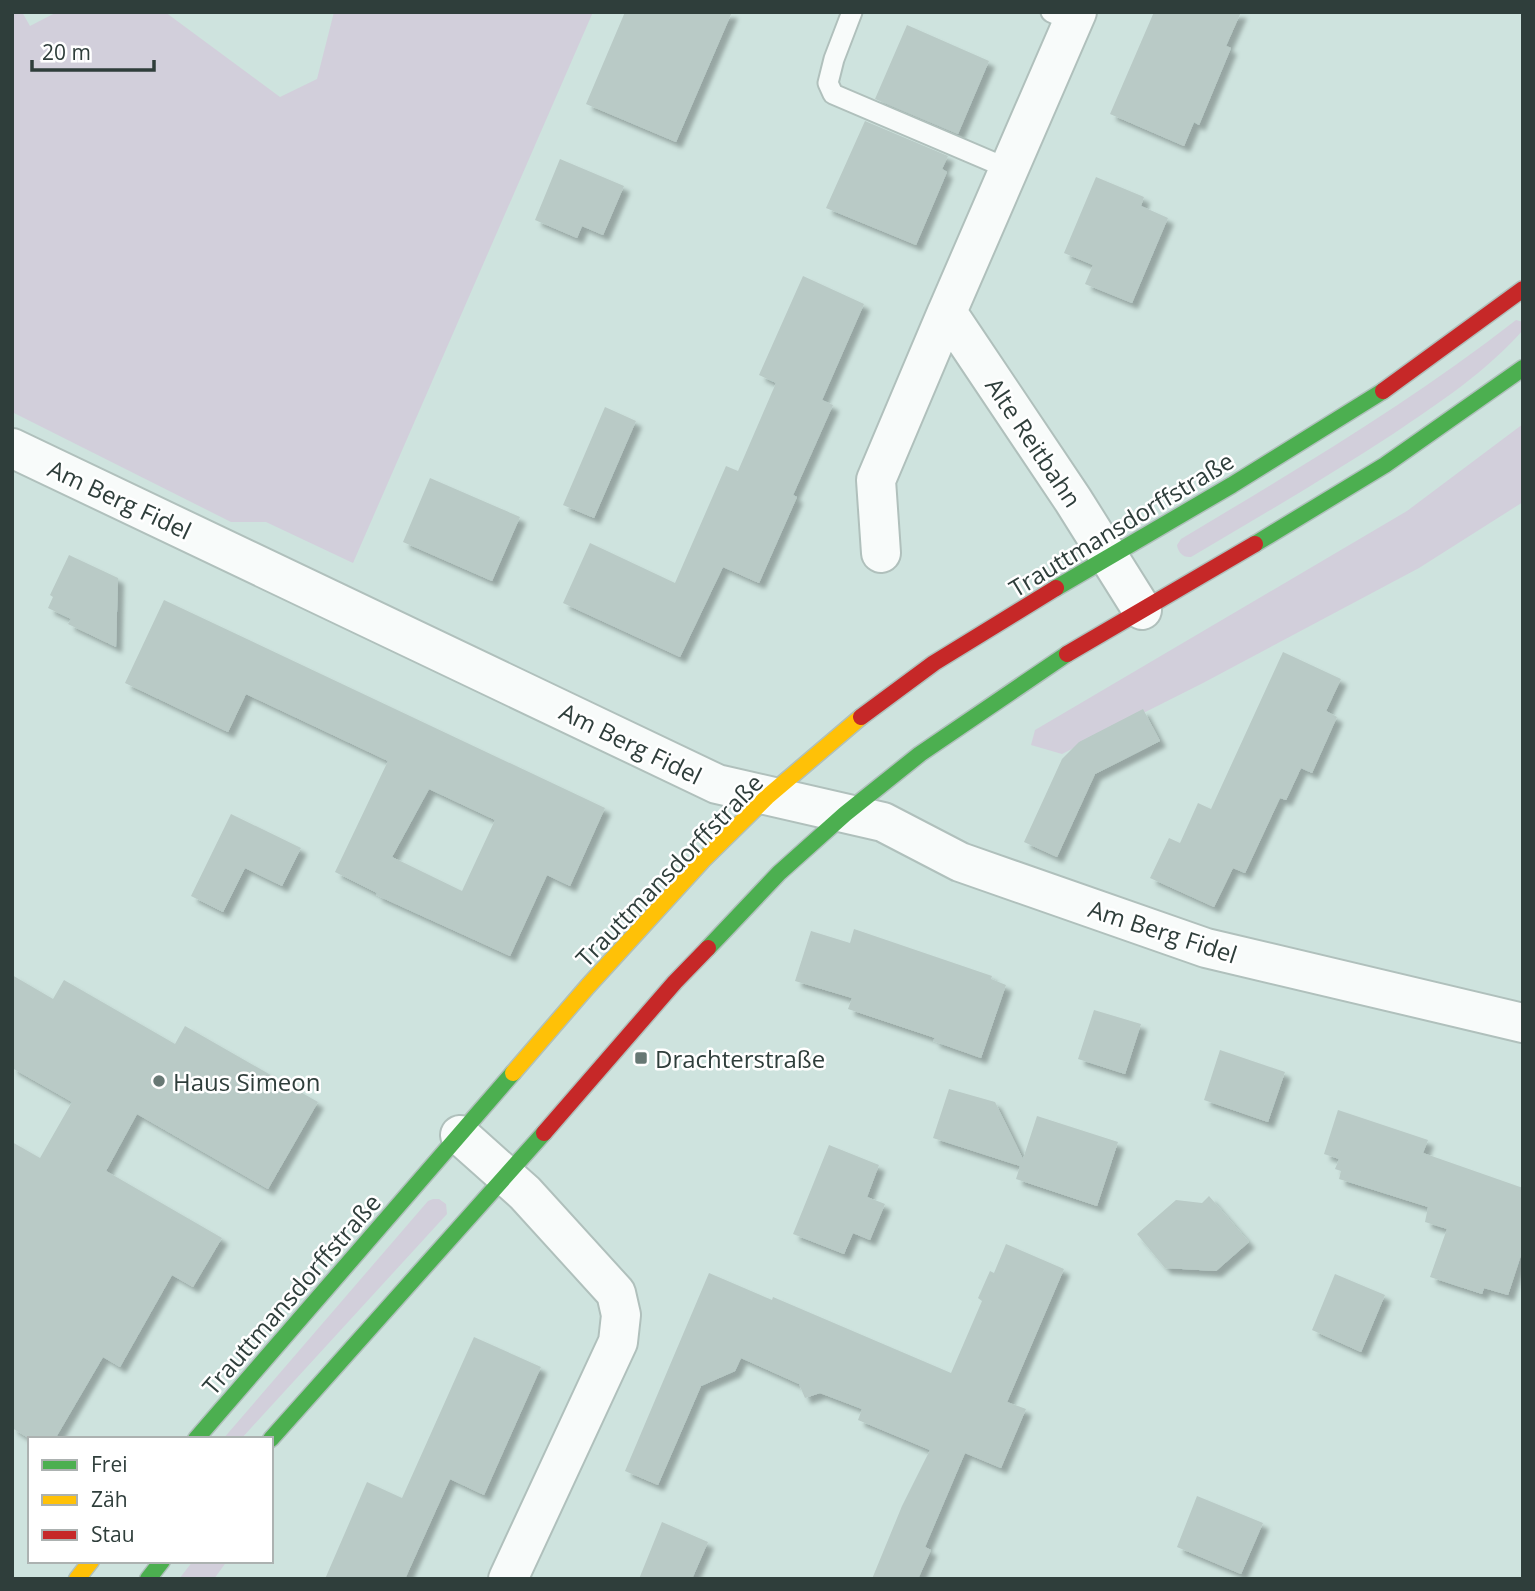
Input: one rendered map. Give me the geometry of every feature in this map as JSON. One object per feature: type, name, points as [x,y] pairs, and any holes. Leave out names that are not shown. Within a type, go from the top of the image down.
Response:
[{"type":"street","points":[[881,553],[876,480],[1009,169],[1067,15]]},
{"type":"street","name":"Trauttmansdorffstraße","points":[[197,1437],[677,889],[767,797],[860,718],[934,663],[1109,556],[1232,485],[1377,394],[1523,289]]},
{"type":"street","name":"Alte Reitbahn","points":[[947,312],[1142,610]]},
{"type":"street","points":[[273,1437],[508,1176],[675,982],[779,873],[845,814],[920,754],[1054,662],[1385,465],[1523,368]]},
{"type":"street","name":"Am Berg Fidel","points":[[12,448],[717,784],[883,822],[960,862],[1206,948],[1523,1023]]},
{"type":"street","points":[[460,1135],[508,1176],[616,1293],[621,1315],[618,1342],[508,1579]]},
{"type":"street","points":[[77,1579],[89,1563]]},
{"type":"street","points":[[148,1579],[160,1563]]},
{"type":"lane","points":[[852,12],[828,83],[833,94],[1009,169]]},
{"type":"shaded area","points":[[12,12],[22,12],[30,26],[57,12],[165,12],[280,97],[317,79],[334,12],[593,12],[353,563],[266,522],[231,522],[12,412]]},
{"type":"shaded area","points":[[1516,320],[1523,322],[1523,330],[1509,345],[1478,373],[1428,411],[1343,466],[1191,557],[1180,552],[1177,545],[1181,539],[1394,407]]},
{"type":"shaded area","points":[[1523,424],[1523,502],[1419,568],[1203,683],[1062,754],[1031,745],[1035,730],[1407,511]]},
{"type":"shaded area","points":[[439,1199],[446,1204],[447,1214],[243,1437],[225,1437],[428,1201]]},
{"type":"shaded area","points":[[191,1563],[226,1563],[214,1579],[179,1579]]},
{"type":"building","points":[[625,12],[732,12],[676,142],[586,104]]},
{"type":"building","points":[[1154,12],[1241,12],[1226,46],[1231,48],[1199,125],[1194,122],[1184,146],[1110,114]]},
{"type":"building","points":[[907,25],[989,61],[958,134],[875,99]]},
{"type":"building","points":[[865,121],[948,156],[942,169],[947,172],[916,245],[826,208]]},
{"type":"building","points":[[560,159],[624,186],[603,235],[582,226],[577,238],[535,220]]},
{"type":"building","points":[[1096,177],[1144,197],[1141,206],[1168,218],[1132,303],[1085,284],[1093,265],[1064,253]]},
{"type":"building","points":[[803,276],[864,304],[822,400],[833,405],[793,495],[797,497],[759,583],[723,567],[680,657],[563,603],[590,543],[675,583],[726,466],[738,471],[776,383],[759,375]]},
{"type":"building","points":[[605,407],[636,421],[594,518],[563,505]]},
{"type":"building","points":[[430,478],[520,517],[492,581],[403,542]]},
{"type":"building","points":[[69,555],[118,578],[116,647],[68,624],[71,619],[48,608],[53,597],[50,595]]},
{"type":"building","points":[[164,600],[605,808],[570,886],[547,875],[510,956],[376,895],[377,893],[335,872],[388,761],[246,694],[228,732],[125,683]],"holes":[[[429,789],[495,820],[462,891],[392,857]]]},
{"type":"building","points":[[1283,652],[1341,679],[1326,711],[1337,717],[1312,773],[1301,768],[1286,800],[1280,798],[1245,873],[1233,868],[1214,907],[1150,878],[1169,838],[1180,843],[1198,803],[1211,809]]},
{"type":"building","points":[[1143,709],[1160,741],[1095,774],[1057,857],[1024,842],[1062,759],[1079,742]]},
{"type":"building","points":[[231,814],[301,848],[282,886],[245,868],[223,912],[191,896]]},
{"type":"building","points":[[854,929],[992,976],[991,979],[1006,985],[981,1058],[933,1041],[935,1038],[848,1009],[852,998],[795,981],[811,931],[850,943]]},
{"type":"building","points":[[12,975],[53,999],[64,980],[175,1044],[185,1026],[318,1102],[268,1189],[137,1114],[106,1171],[222,1238],[193,1287],[172,1275],[120,1367],[103,1357],[56,1437],[28,1438],[12,1428],[12,1142],[40,1158],[72,1102],[12,1068]]},
{"type":"building","points":[[1094,1010],[1141,1024],[1125,1074],[1078,1059]]},
{"type":"building","points":[[1220,1050],[1285,1072],[1268,1122],[1204,1100]]},
{"type":"building","points":[[949,1089],[995,1102],[1023,1159],[1037,1116],[1118,1142],[1097,1206],[1016,1179],[1020,1166],[933,1138]]},
{"type":"building","points":[[1338,1110],[1428,1140],[1423,1153],[1523,1188],[1523,1249],[1508,1295],[1484,1288],[1482,1294],[1430,1277],[1447,1229],[1425,1222],[1428,1207],[1339,1179],[1341,1171],[1335,1169],[1339,1159],[1324,1154]]},
{"type":"building","points":[[829,1145],[879,1165],[867,1197],[885,1204],[870,1240],[853,1233],[844,1254],[793,1234]]},
{"type":"building","points":[[1209,1196],[1249,1242],[1216,1271],[1165,1268],[1137,1234],[1176,1200],[1202,1203]]},
{"type":"building","points":[[1006,1244],[1064,1269],[1007,1402],[1026,1409],[1001,1468],[965,1453],[925,1547],[931,1550],[918,1579],[872,1579],[902,1506],[930,1450],[858,1420],[862,1409],[820,1393],[805,1398],[799,1384],[741,1358],[735,1371],[701,1386],[658,1485],[625,1471],[709,1273],[772,1300],[773,1297],[951,1373],[982,1301],[978,1298],[990,1271],[994,1273]]},
{"type":"building","points":[[1335,1274],[1385,1295],[1361,1352],[1312,1330]]},
{"type":"building","points":[[474,1337],[541,1367],[484,1495],[450,1479],[405,1579],[325,1579],[367,1482],[402,1498]]},
{"type":"building","points":[[1197,1496],[1263,1523],[1241,1574],[1177,1547]]},
{"type":"building","points":[[662,1522],[708,1542],[692,1579],[639,1579]]},
{"type":"traffic: fast","points":[[1255,544],[1385,465],[1523,368]]},
{"type":"traffic: fast","points":[[1056,588],[1232,485],[1383,391]]},
{"type":"traffic: fast","points":[[708,948],[779,873],[845,814],[920,754],[1067,654]]},
{"type":"traffic: fast","points":[[198,1437],[513,1073]]},
{"type":"traffic: fast","points":[[273,1437],[544,1133]]},
{"type":"traffic: fast","points":[[148,1579],[160,1563]]},
{"type":"traffic: slow","points":[[513,1073],[703,860],[767,797],[861,717]]},
{"type":"traffic: slow","points":[[77,1579],[89,1563]]},
{"type":"traffic: jam","points":[[1383,391],[1523,289]]},
{"type":"traffic: jam","points":[[1067,654],[1255,544]]},
{"type":"traffic: jam","points":[[861,717],[934,663],[1056,588]]},
{"type":"traffic: jam","points":[[544,1133],[675,982],[708,948]]},
{"type":"place","name":"Drachterstraße","points":[[641,1058]]},
{"type":"place","name":"Haus Simeon","points":[[159,1081]]}]
